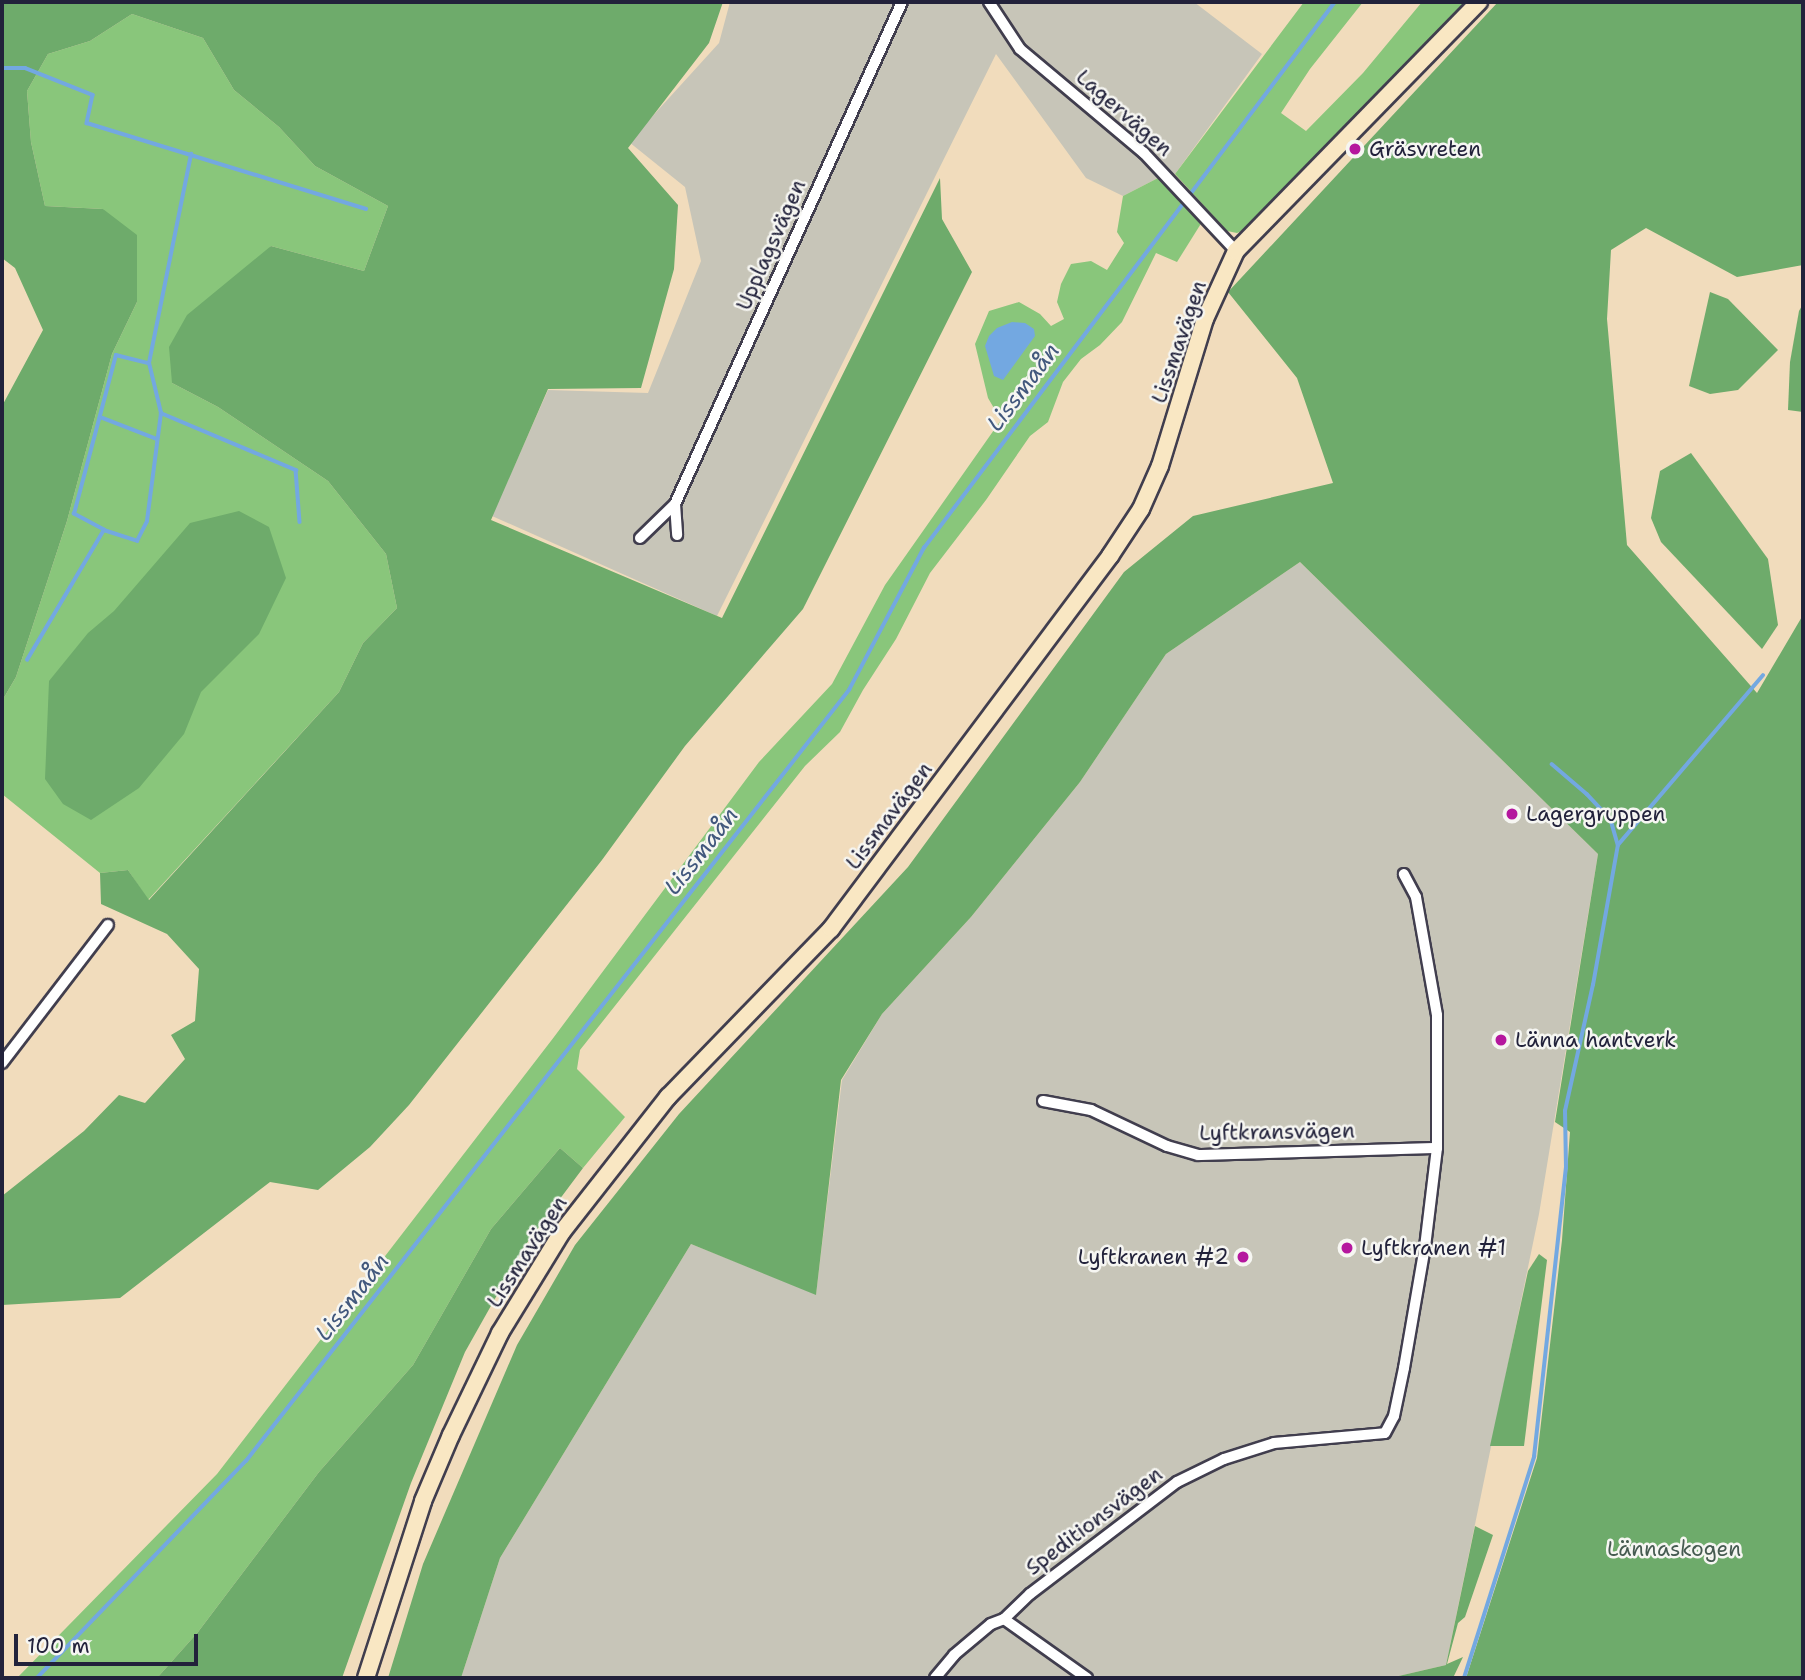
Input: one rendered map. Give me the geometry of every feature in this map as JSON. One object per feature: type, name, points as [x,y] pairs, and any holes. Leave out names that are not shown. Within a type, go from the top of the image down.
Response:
[{"type":"street","name":"Upplagsvägen","points":[[675,504],[902,2]]},
{"type":"street","name":"Lagervägen","points":[[989,2],[1020,49],[1144,153],[1236,251]]},
{"type":"street","name":"Lissmavägen","points":[[366,1678],[423,1501],[489,1355],[562,1232],[668,1097],[831,929],[1110,556],[1141,509],[1160,466],[1205,319],[1236,251],[1479,2]]},
{"type":"street","points":[[675,504],[677,535]]},
{"type":"street","points":[[640,538],[675,504]]},
{"type":"street","points":[[1404,874],[1416,897],[1437,1015],[1437,1148]]},
{"type":"street","points":[[2,1063],[108,925]]},
{"type":"street","name":"Lyftkransvägen","points":[[1043,1101],[1091,1110],[1167,1146],[1198,1155],[1437,1148]]},
{"type":"street","name":"Speditionsvägen","points":[[935,1678],[954,1655],[991,1624],[1004,1619],[1030,1594],[1136,1510],[1177,1482],[1224,1459],[1274,1443],[1385,1433],[1394,1416],[1404,1368],[1425,1247],[1437,1148]]},
{"type":"street","points":[[1004,1619],[1087,1678]]},
{"type":"shaded area","points":[[730,2],[1194,2],[1262,54],[1175,174],[1158,178],[1123,196],[1086,178],[996,54],[717,616],[492,516],[548,390],[648,393],[701,261],[685,187],[629,142],[719,43]]},
{"type":"shaded area","points":[[1300,562],[1598,854],[1539,1214],[1446,1665],[1390,1678],[461,1678],[500,1558],[691,1244],[816,1294],[842,1080],[882,1014],[971,917],[1080,782],[1166,654]]},
{"type":"green space","points":[[2,2],[723,2],[709,43],[628,148],[678,205],[674,269],[641,388],[548,389],[491,520],[722,618],[940,178],[942,219],[972,272],[803,609],[685,746],[602,860],[409,1105],[370,1147],[318,1190],[270,1182],[120,1298],[2,1305],[2,1196],[84,1131],[119,1095],[145,1103],[185,1059],[171,1035],[195,1021],[199,969],[167,934],[101,904],[100,873],[128,870],[149,900],[339,692],[363,643],[397,608],[386,554],[328,481],[218,407],[172,383],[169,347],[187,315],[271,246],[364,271],[388,206],[315,166],[279,127],[234,90],[203,38],[132,14],[90,41],[48,54],[27,91],[31,142],[45,206],[103,209],[137,235],[137,302],[112,354],[67,521],[16,677],[2,701],[2,406],[43,330],[15,268],[2,258]]},
{"type":"green space","points":[[1304,2],[1363,2],[1310,69],[1281,113],[1306,131],[1363,73],[1422,2],[1466,2],[1249,228],[1237,233],[1227,231],[1175,174]]},
{"type":"green space","name":"Lännaskogen","points":[[1498,2],[1803,2],[1803,265],[1737,277],[1646,228],[1611,250],[1607,319],[1627,545],[1757,693],[1803,615],[1803,1678],[1466,1678],[1537,1458],[1562,1240],[1570,1132],[1555,1122],[1598,854],[1300,562],[1166,654],[1080,782],[971,917],[882,1014],[841,1080],[816,1295],[691,1244],[500,1558],[461,1678],[388,1678],[423,1564],[517,1345],[575,1245],[679,1114],[908,867],[1124,572],[1193,516],[1333,483],[1297,378],[1228,292]]},
{"type":"green space","points":[[132,14],[203,38],[234,90],[279,127],[315,166],[388,206],[364,271],[271,246],[172,383],[218,407],[328,481],[386,554],[397,608],[363,643],[339,692],[148,900],[128,870],[100,873],[2,794],[2,701],[16,677],[67,521],[112,354],[137,302],[103,209],[45,206],[31,142],[27,91],[48,54],[90,41]]},
{"type":"green space","points":[[1158,178],[1202,222],[1177,262],[1156,253],[1122,322],[1100,345],[1081,359],[1063,382],[1048,422],[1030,436],[986,500],[930,573],[896,639],[840,732],[805,766],[580,1050],[577,1069],[625,1117],[583,1168],[560,1148],[491,1229],[413,1365],[319,1472],[198,1632],[157,1678],[17,1678],[217,1474],[554,1037],[759,762],[832,684],[885,585],[1001,420],[988,398],[975,344],[989,311],[1019,302],[1040,314],[1051,326],[1064,319],[1057,302],[1061,284],[1071,264],[1091,261],[1107,270],[1124,243],[1117,232],[1123,196]]},
{"type":"green space","points":[[1710,292],[1728,299],[1778,350],[1738,390],[1710,394],[1689,386]]},
{"type":"green space","points":[[1803,304],[1803,412],[1788,410],[1790,362],[1799,311]]},
{"type":"green space","points":[[1691,453],[1768,559],[1778,625],[1762,649],[1661,542],[1651,518],[1660,471]]},
{"type":"green space","points":[[239,511],[269,527],[286,578],[259,634],[201,692],[184,734],[139,788],[91,820],[63,804],[45,779],[49,681],[88,633],[114,611],[190,523]]},
{"type":"green space","points":[[560,1148],[583,1168],[524,1247],[465,1352],[411,1483],[342,1678],[157,1678],[198,1632],[319,1472],[413,1365],[491,1229]]},
{"type":"green space","points":[[1539,1254],[1547,1260],[1524,1446],[1490,1446],[1528,1271]]},
{"type":"green space","points":[[1475,1526],[1493,1535],[1465,1617],[1458,1623],[1447,1664],[1463,1657],[1453,1678],[1390,1678],[1446,1665]]},
{"type":"water","points":[[1012,322],[1025,323],[1034,329],[1035,336],[1003,380],[994,376],[985,346],[989,336],[997,328]]},
{"type":"waterway","name":"Lissmaån","points":[[37,1678],[246,1461],[849,690],[924,548],[1335,2]]},
{"type":"waterway","points":[[2,68],[25,68],[93,95],[87,123],[366,209]]},
{"type":"waterway","points":[[104,530],[137,541],[147,521],[161,413],[149,363],[191,154]]},
{"type":"waterway","points":[[27,660],[104,530],[74,514],[116,355],[149,363]]},
{"type":"waterway","points":[[161,413],[296,470],[300,522]]},
{"type":"waterway","points":[[100,417],[157,439]]},
{"type":"waterway","points":[[1552,764],[1587,794],[1611,820],[1618,845],[1763,675]]},
{"type":"waterway","points":[[1464,1678],[1534,1457],[1566,1168],[1565,1111],[1593,985],[1618,845]]},
{"type":"place","name":"Gräsvreten","points":[[1355,149]]},
{"type":"place","name":"Lagergruppen","points":[[1512,814]]},
{"type":"place","name":"Länna hantverk","points":[[1501,1040]]},
{"type":"place","name":"Lyftkranen #1","points":[[1347,1248]]},
{"type":"place","name":"Lyftkranen #2","points":[[1243,1257]]}]
